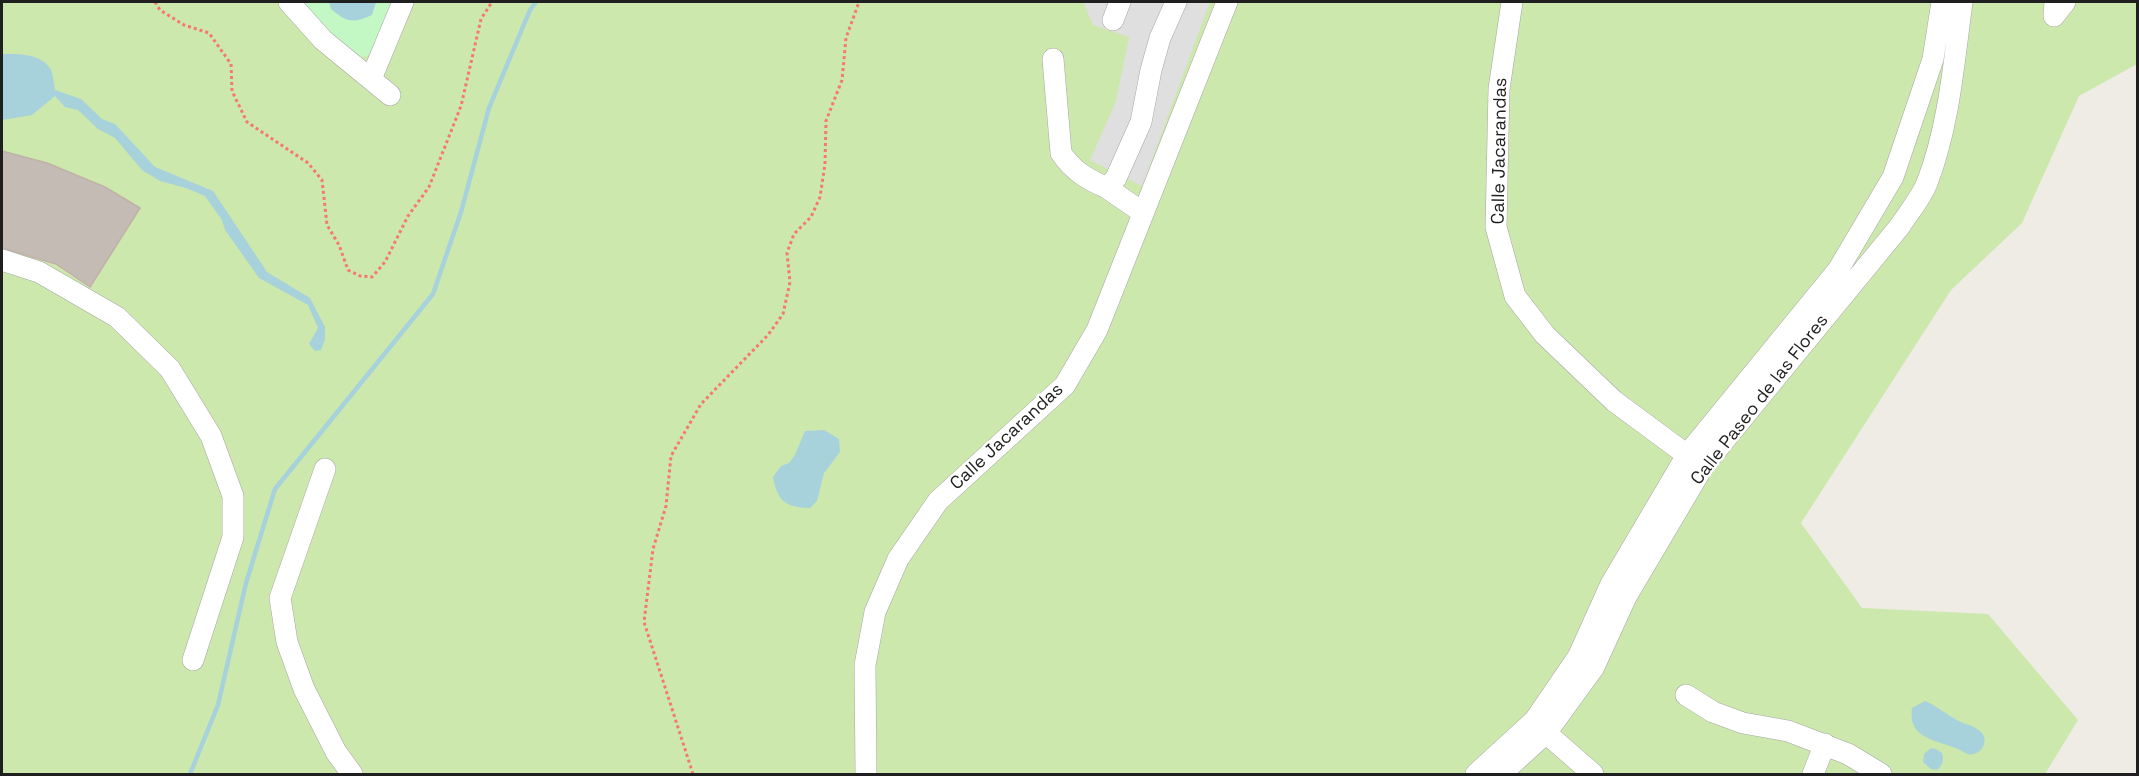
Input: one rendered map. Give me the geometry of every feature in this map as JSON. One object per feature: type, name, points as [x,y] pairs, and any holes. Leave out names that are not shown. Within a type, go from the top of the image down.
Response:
[{"type":"street","points":[[289,2],[323,40],[390,95]]},
{"type":"street","points":[[371,79],[403,2]]},
{"type":"street","points":[[1107,188],[1116,178],[1141,122],[1160,38],[1176,2]]},
{"type":"street","name":"Calle Jacarandas","points":[[866,774],[865,665],[875,612],[898,559],[938,501],[1065,385],[1097,330],[1227,2]]},
{"type":"street","name":"Calle Jacarandas","points":[[1512,2],[1499,89],[1496,227],[1515,296],[1545,335],[1614,402],[1695,460]]},
{"type":"street","name":"Calle Paseo de las Flores","points":[[1501,774],[1594,667],[1626,597],[1695,460],[1838,270],[1893,177],[1929,75],[1942,2]]},
{"type":"street","name":"Calle Paseo de las Flores","points":[[1695,460],[1900,226],[1926,185],[1939,147],[1953,73],[1962,2]]},
{"type":"street","points":[[2055,2],[2054,16],[2065,2]]},
{"type":"street","points":[[1053,59],[1061,153],[1082,176],[1107,188],[1142,212]]},
{"type":"street","points":[[2,260],[39,272],[117,317],[170,369],[211,436],[233,496],[233,537],[193,660]]},
{"type":"street","points":[[325,469],[280,598],[287,642],[304,689],[336,752],[352,774]]},
{"type":"street","points":[[1686,695],[1713,712],[1743,723],[1788,731],[1825,744],[1848,754],[1881,774]]},
{"type":"street","points":[[1540,727],[1593,774]]},
{"type":"street","name":"Calle Paseo de las Flores","points":[[1476,774],[1540,727]]},
{"type":"street","points":[[1813,774],[1825,744]]},
{"type":"path","points":[[155,2],[160,10],[184,25],[209,33],[231,64],[232,91],[247,122],[308,163],[322,180],[327,225],[339,245],[348,270],[360,276],[372,277],[385,262],[408,216],[429,187],[461,106],[481,18],[492,2]]},
{"type":"path","points":[[693,774],[644,622],[653,549],[666,506],[671,456],[701,404],[768,335],[783,314],[790,282],[787,253],[794,234],[811,217],[820,197],[825,164],[826,121],[842,80],[846,38],[859,2]]},
{"type":"green space","points":[[2,2],[2137,2],[2137,64],[2079,96],[2022,223],[1951,290],[1801,523],[1862,608],[1988,614],[2078,720],[2045,774],[2,774]]},
{"type":"green space","points":[[300,2],[395,2],[375,50],[367,56],[358,57],[346,50]]},
{"type":"shaded area","points":[[1083,2],[1210,2],[1142,186],[1090,160],[1116,101],[1129,37],[1093,25]]},
{"type":"water","points":[[329,2],[376,2],[372,15],[359,20],[350,20],[331,9]]},
{"type":"water","points":[[2,54],[36,57],[42,60],[51,70],[55,90],[81,99],[102,119],[115,124],[155,167],[213,191],[267,272],[310,298],[325,327],[325,339],[321,350],[315,351],[309,344],[318,328],[308,305],[259,278],[225,230],[222,220],[205,196],[160,181],[142,170],[115,138],[98,129],[78,110],[65,107],[55,96],[32,115],[2,120]]},
{"type":"water","points":[[824,430],[839,439],[840,452],[824,473],[817,501],[810,508],[784,502],[777,492],[773,477],[781,466],[789,463],[795,455],[805,431]]},
{"type":"water","points":[[1925,701],[1981,732],[1984,738],[1982,748],[1974,754],[1967,754],[1925,737],[1914,726],[1912,708]]},
{"type":"water","points":[[1931,748],[1942,753],[1943,763],[1937,770],[1931,769],[1923,762],[1924,754]]},
{"type":"building","points":[[2,151],[47,163],[105,187],[140,208],[90,287],[56,264],[2,248]]},
{"type":"waterway","points":[[190,774],[218,705],[246,583],[275,489],[433,294],[461,212],[489,108],[530,10],[536,2]]}]
